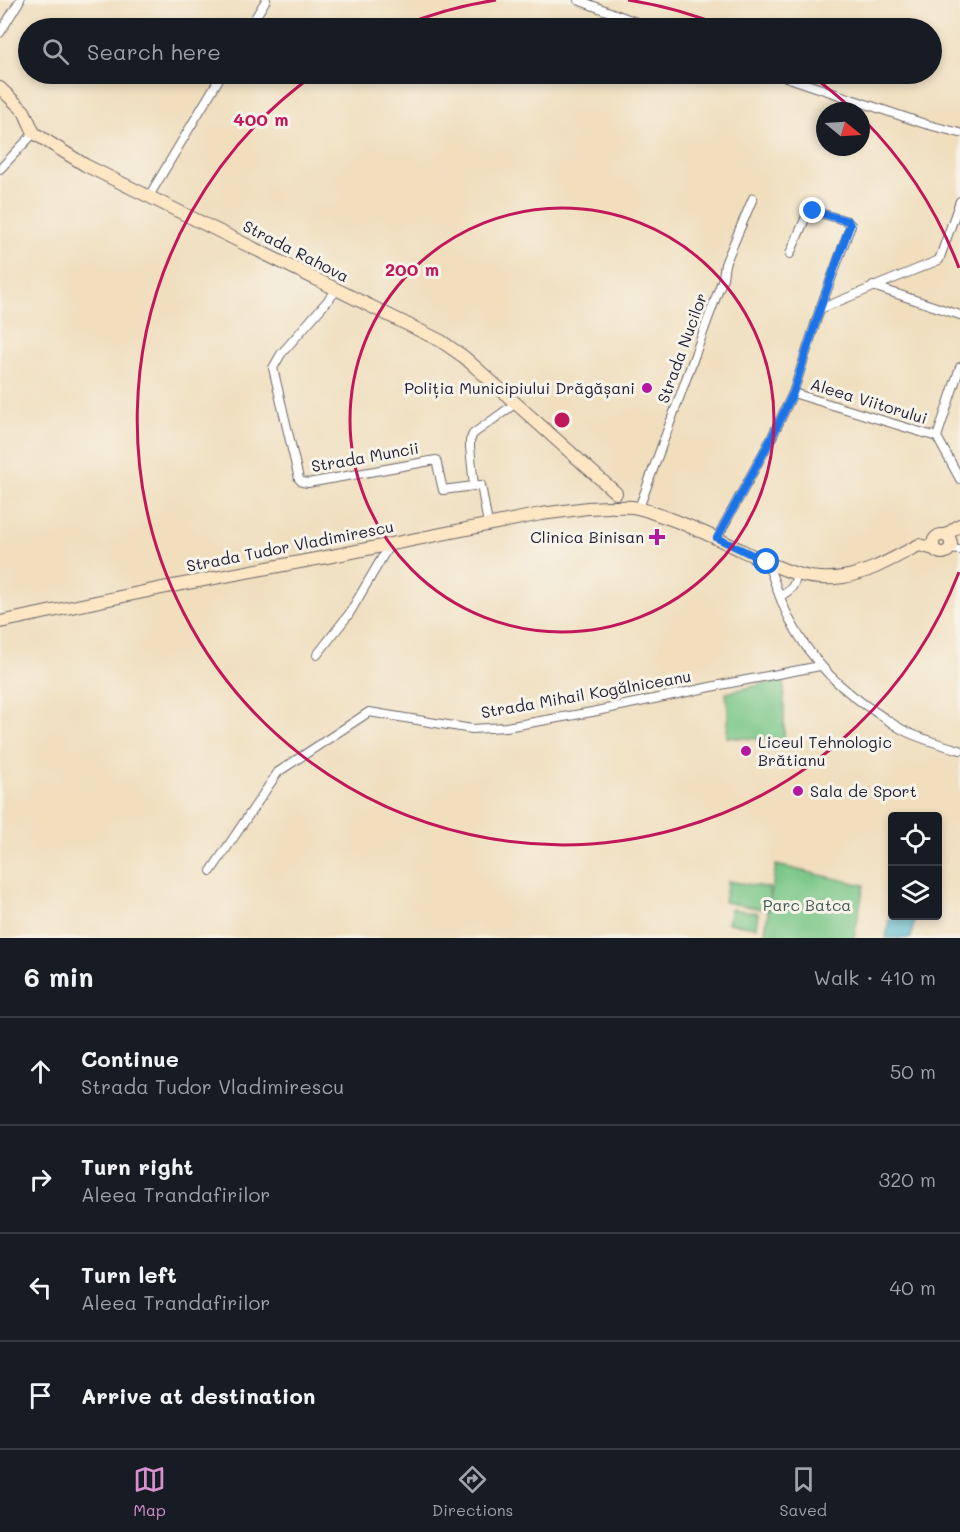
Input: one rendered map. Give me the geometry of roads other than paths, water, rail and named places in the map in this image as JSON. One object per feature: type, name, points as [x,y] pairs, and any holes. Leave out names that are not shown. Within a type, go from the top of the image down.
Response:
[{"type":"main road","name":"Strada Rahova","points":[[0,88],[24,111],[34,133],[85,165],[441,340],[464,357],[601,478],[611,499]]},
{"type":"main road","points":[[611,499],[672,519],[797,575],[810,578],[826,578],[866,571],[919,545],[938,541],[960,525]]},
{"type":"main road","name":"Strada Tudor Vladimirescu","points":[[4,623],[167,587],[541,514],[588,508],[611,499]]},
{"type":"main road","points":[[938,541],[938,553],[944,554],[955,549]]},
{"type":"street","points":[[0,33],[20,0]]},
{"type":"street","points":[[255,18],[266,0]]},
{"type":"street","points":[[578,0],[626,18]]},
{"type":"street","points":[[149,196],[216,84]]},
{"type":"street","points":[[807,84],[925,124],[960,133]]},
{"type":"street","points":[[0,169],[34,133]]},
{"type":"street","name":"Strada Nucilor","points":[[638,508],[723,278],[725,264],[753,198]]},
{"type":"street","points":[[820,309],[939,260],[956,227],[960,201]]},
{"type":"street","points":[[717,538],[771,439],[793,393],[850,225],[848,221],[813,211],[808,212],[790,254]]},
{"type":"street","points":[[873,286],[960,315]]},
{"type":"street","name":"Strada Muncii","points":[[337,290],[281,354],[273,368],[299,479],[308,483],[436,460],[443,490],[474,486]]},
{"type":"street","points":[[960,367],[937,437],[960,479]]},
{"type":"street","name":"Aleea Viitorului","points":[[793,393],[937,437]]},
{"type":"street","points":[[488,524],[480,485],[474,486],[470,441],[473,435],[516,403]]},
{"type":"street","points":[[317,655],[349,614],[390,544]]},
{"type":"street","points":[[767,562],[795,629],[820,666],[844,690],[898,727],[932,742],[960,749]]},
{"type":"street","points":[[780,596],[793,588],[797,575]]},
{"type":"street","name":"Strada Mihail Kogălniceanu","points":[[211,871],[278,772],[369,712],[472,729],[506,727],[820,666]]},
{"type":"water","points":[[889,920],[914,920],[911,938],[886,938]]},
{"type":"place","name":"Poliția Municipiului Drăgășani","points":[[647,388]]},
{"type":"place","name":"Clinica Binisan","points":[[657,537]]},
{"type":"place","name":"Liceul Tehnologic Brătianu","points":[[746,751]]},
{"type":"place","name":"Sala de Sport","points":[[798,791]]},
{"type":"park label","name":"Parc Batca","points":[[807,905]]}]
